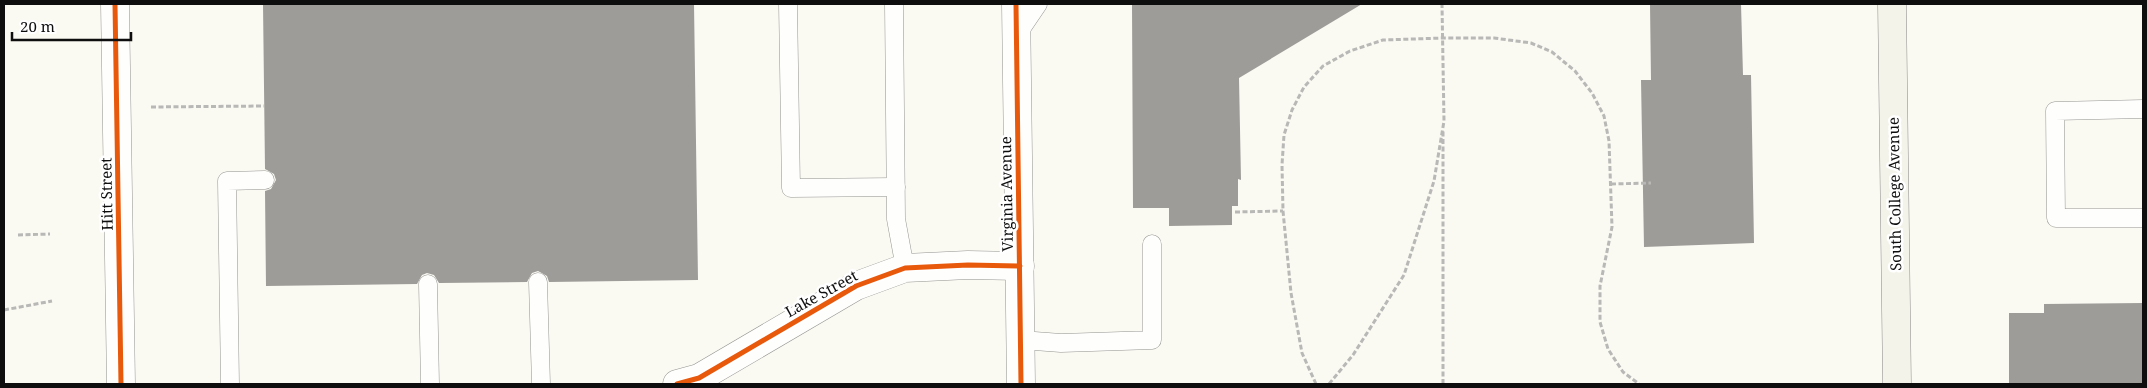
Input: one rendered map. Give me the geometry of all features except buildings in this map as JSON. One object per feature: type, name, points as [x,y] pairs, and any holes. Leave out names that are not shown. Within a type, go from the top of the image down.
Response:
[{"type":"main road","name":"South College Avenue","points":[[1892,4],[1897,384]]},
{"type":"street","name":"Hitt Street","points":[[115,4],[121,384]]},
{"type":"street","name":"Virginia Avenue","points":[[1016,4],[1021,384]]},
{"type":"street","name":"Lake Street","points":[[677,384],[699,378],[856,286],[905,268],[968,265],[1020,266]]},
{"type":"lane","points":[[788,4],[790,188],[896,188]]},
{"type":"lane","points":[[894,4],[896,219],[905,268]]},
{"type":"lane","points":[[1017,35],[1038,4]]},
{"type":"lane","points":[[2143,110],[2055,111],[2056,218],[2143,218]]},
{"type":"lane","points":[[230,384],[227,180],[265,180]]},
{"type":"lane","points":[[1021,340],[1060,342],[1152,340],[1152,244]]},
{"type":"lane","points":[[538,282],[540,384]]},
{"type":"lane","points":[[428,284],[430,384]]},
{"type":"path","points":[[1442,4],[1444,121],[1443,384]]},
{"type":"path","points":[[1316,384],[1302,353],[1292,293],[1284,211],[1282,165],[1284,135],[1292,110],[1304,87],[1323,66],[1350,51],[1382,40],[1494,38],[1531,43],[1552,52],[1575,71],[1592,93],[1604,116],[1610,142],[1612,227],[1600,286],[1600,322],[1608,349],[1623,372],[1639,384]]},
{"type":"path","points":[[146,108],[264,106]]},
{"type":"path","points":[[1328,384],[1353,355],[1404,275],[1434,180],[1444,121]]},
{"type":"path","points":[[1611,184],[1651,183]]},
{"type":"path","points":[[1235,212],[1284,211]]},
{"type":"path","points":[[18,235],[50,234]]},
{"type":"path","points":[[4,310],[52,301]]},
{"type":"cycle path","points":[[115,4],[121,384]]},
{"type":"cycle path","points":[[1016,4],[1021,384]]},
{"type":"cycle path","points":[[677,384],[699,378],[856,286],[905,268],[968,265],[1020,266]]}]
